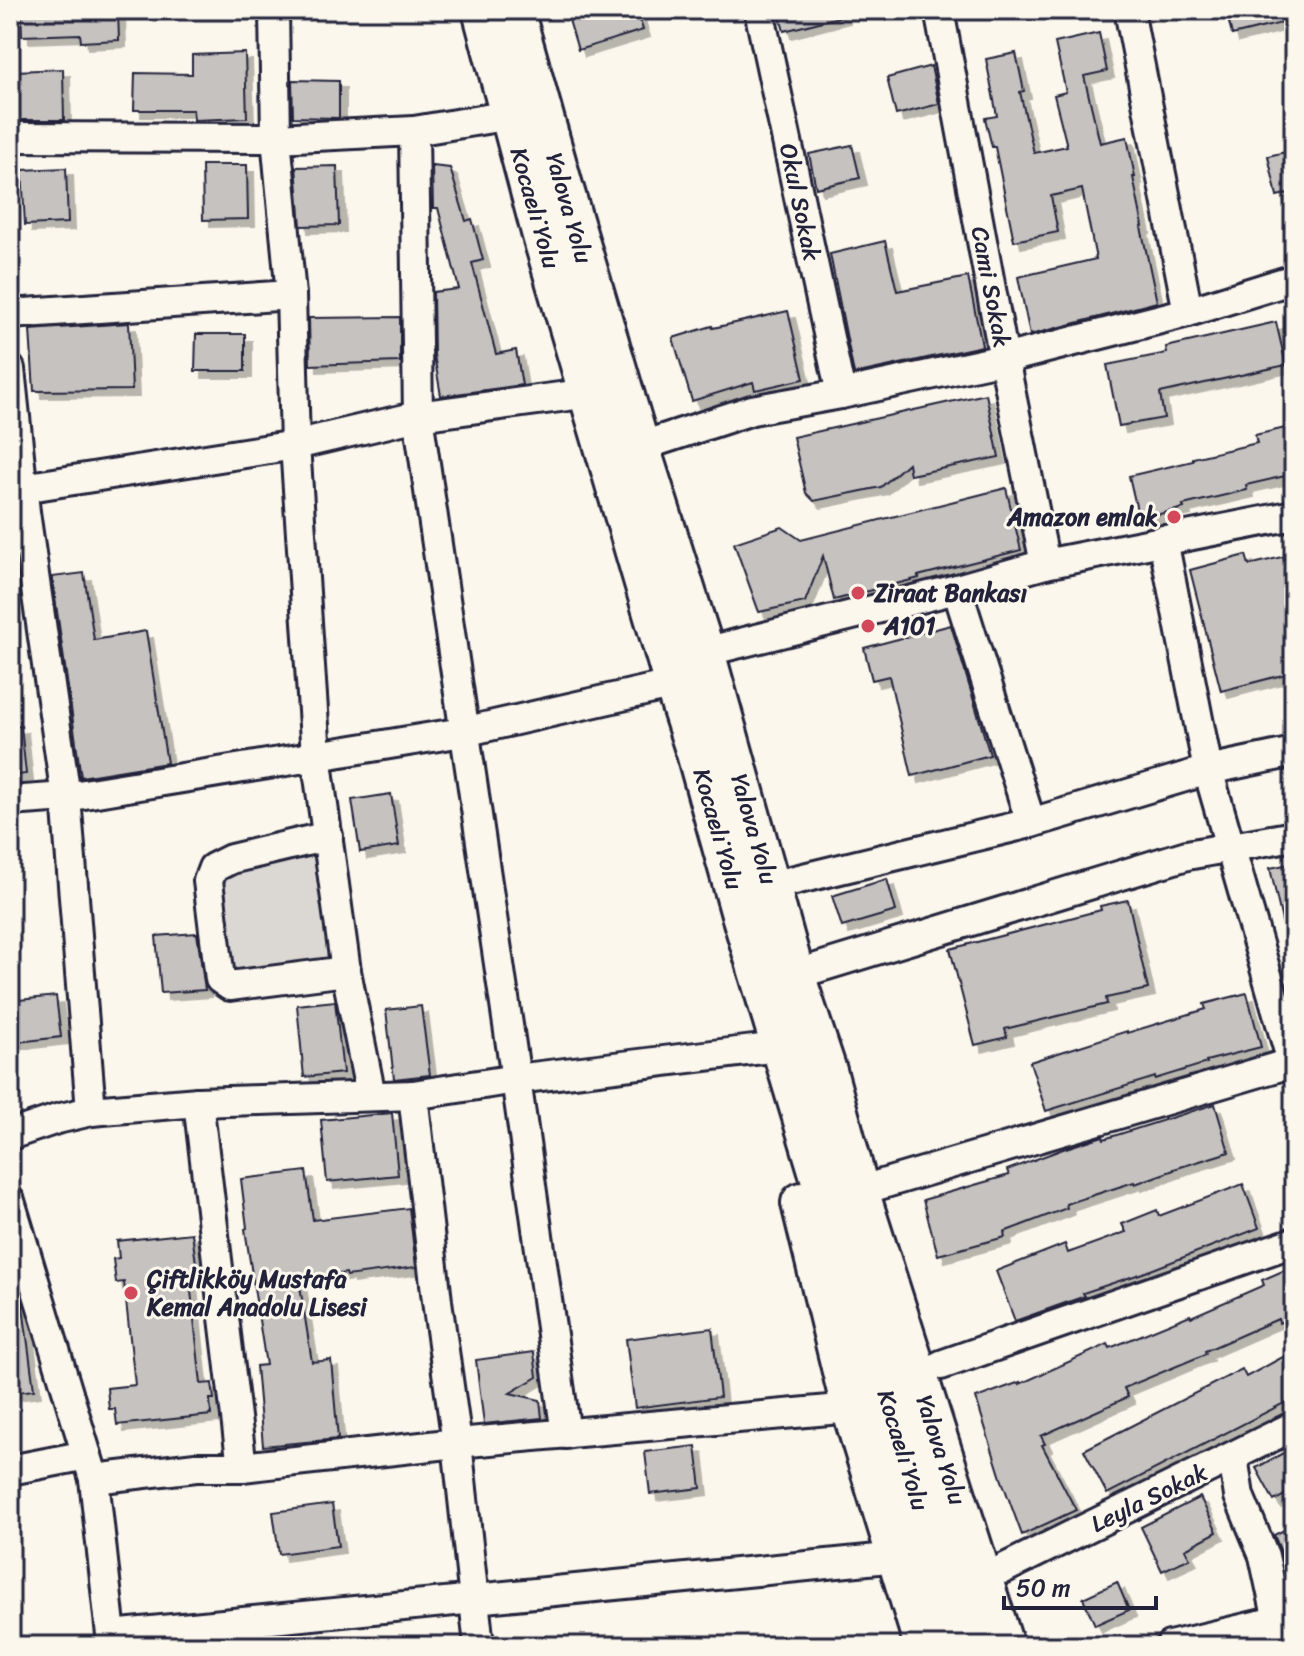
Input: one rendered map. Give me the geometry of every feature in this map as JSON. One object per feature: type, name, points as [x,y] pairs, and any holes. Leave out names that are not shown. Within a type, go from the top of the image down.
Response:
[{"type":"highway","name":"Kocaeli̇ Yolu","points":[[483,10],[542,232],[962,1646]]},
{"type":"highway","name":"Yalova Yolu","points":[[513,10],[639,447],[704,652],[860,1197],[1011,1645]]},
{"type":"highway","points":[[726,856],[747,993],[791,1155],[852,1408],[925,1646]]},
{"type":"highway","points":[[826,1071],[879,1185],[941,1365],[1003,1569],[1011,1645]]},
{"type":"street","points":[[274,10],[276,138],[291,295],[295,445],[316,755],[346,971],[371,1096]]},
{"type":"street","name":"Okul Sokak","points":[[759,10],[841,394]]},
{"type":"street","name":"Cami Sokak","points":[[939,10],[1045,564]]},
{"type":"street","points":[[1129,10],[1188,312]]},
{"type":"street","points":[[10,137],[276,138],[414,131],[510,115]]},
{"type":"street","points":[[414,131],[418,416],[566,1434]]},
{"type":"street","points":[[639,447],[752,410],[1004,359],[1188,312],[1294,279]]},
{"type":"street","points":[[10,314],[291,295]]},
{"type":"street","points":[[10,369],[16,488],[27,527],[66,797],[91,1111]]},
{"type":"street","points":[[16,488],[295,445],[418,416],[590,393]]},
{"type":"street","points":[[704,652],[1045,564],[1294,515]]},
{"type":"street","points":[[879,1185],[1293,1062],[1208,770],[1163,540]]},
{"type":"street","points":[[957,589],[1031,823]]},
{"type":"street","points":[[10,801],[66,797],[463,732],[675,684]]},
{"type":"street","points":[[770,886],[1031,823],[1208,770],[1294,752]]},
{"type":"street","points":[[328,836],[231,859],[213,868],[208,881],[220,979],[230,986],[346,971]]},
{"type":"street","points":[[794,975],[1187,855],[1294,836]]},
{"type":"street","points":[[10,1135],[91,1111],[198,1102],[413,1095],[516,1079],[762,1049]]},
{"type":"street","points":[[413,1095],[479,1646]]},
{"type":"street","points":[[198,1102],[242,1467]]},
{"type":"street","points":[[11,1207],[90,1467],[112,1640],[475,1598],[898,1557]]},
{"type":"street","points":[[941,1365],[1294,1242]]},
{"type":"street","points":[[10,1470],[242,1467],[457,1443],[852,1408]]},
{"type":"street","name":"Leyla Sokak","points":[[1003,1569],[1294,1426]]},
{"type":"street","points":[[1170,1646],[1286,1619],[1239,1496],[1233,1457]]},
{"type":"shaded area","points":[[313,850],[331,962],[229,976],[222,881],[227,876]]},
{"type":"building","points":[[21,10],[118,10],[119,40],[81,42],[80,34],[22,36]]},
{"type":"building","points":[[566,10],[637,10],[643,30],[578,50]]},
{"type":"building","points":[[778,10],[843,10],[843,16],[784,31]]},
{"type":"building","points":[[1226,10],[1294,10],[1294,20],[1232,35]]},
{"type":"building","points":[[1099,33],[1107,71],[1084,76],[1100,143],[1127,137],[1157,302],[1030,335],[1018,277],[1096,259],[1082,189],[1051,196],[1058,232],[1014,241],[995,147],[992,147],[985,118],[997,116],[986,59],[1016,53],[1024,91],[1020,92],[1034,153],[1067,146],[1054,95],[1066,92],[1055,43]]},
{"type":"building","points":[[245,53],[247,118],[194,120],[193,110],[134,110],[135,73],[192,74],[192,55]]},
{"type":"building","points":[[931,66],[939,104],[896,115],[887,78]]},
{"type":"building","points":[[63,69],[64,120],[17,120],[15,71]]},
{"type":"building","points":[[292,80],[339,81],[339,118],[293,117]]},
{"type":"building","points":[[852,145],[860,178],[816,188],[809,154]]},
{"type":"building","points":[[1294,150],[1294,192],[1277,196],[1268,156]]},
{"type":"building","points":[[202,165],[247,165],[248,219],[203,220]]},
{"type":"building","points":[[337,166],[339,225],[301,226],[296,167]]},
{"type":"building","points":[[432,166],[450,168],[466,221],[472,219],[483,260],[472,263],[496,354],[516,350],[522,385],[441,396],[434,355],[433,292],[459,289],[438,208],[433,208]]},
{"type":"building","points":[[66,168],[68,223],[25,225],[22,170]]},
{"type":"building","points":[[885,241],[897,291],[968,277],[982,346],[854,374],[830,254]]},
{"type":"building","points":[[788,311],[804,379],[755,390],[753,382],[692,401],[673,338],[712,326]]},
{"type":"building","points":[[400,317],[400,362],[310,365],[309,318]]},
{"type":"building","points":[[1276,322],[1286,365],[1160,393],[1164,418],[1119,426],[1107,365],[1167,353],[1166,347]]},
{"type":"building","points":[[129,323],[132,390],[34,391],[30,330]]},
{"type":"building","points":[[196,334],[245,334],[245,371],[195,371]]},
{"type":"building","points":[[986,394],[999,457],[910,475],[908,463],[881,487],[814,501],[806,493],[793,437]]},
{"type":"building","points":[[1294,426],[1294,474],[1246,485],[1247,490],[1139,519],[1129,476],[1257,443],[1255,435]]},
{"type":"building","points":[[1006,488],[1021,550],[834,600],[823,556],[805,602],[759,612],[734,543],[782,527],[801,540]]},
{"type":"building","points":[[1294,554],[1294,672],[1221,691],[1190,570],[1246,555],[1249,565]]},
{"type":"building","points":[[84,573],[94,640],[146,631],[167,763],[81,777],[52,577]]},
{"type":"building","points":[[951,625],[990,755],[912,776],[889,676],[872,680],[864,648]]},
{"type":"building","points":[[21,726],[26,774],[10,776],[10,727]]},
{"type":"building","points":[[391,794],[399,846],[360,852],[352,800]]},
{"type":"building","points":[[1294,863],[1294,942],[1287,943],[1270,868]]},
{"type":"building","points":[[887,879],[896,911],[842,927],[832,896]]},
{"type":"building","points":[[1128,900],[1148,989],[1106,998],[1107,1004],[1005,1029],[1007,1037],[975,1045],[950,949],[1101,910],[1100,906]]},
{"type":"building","points":[[197,933],[205,990],[161,993],[156,936]]},
{"type":"building","points":[[1247,993],[1261,1047],[1046,1111],[1030,1062],[1206,1009],[1204,1004]]},
{"type":"building","points":[[56,996],[61,1037],[10,1043],[10,1001]]},
{"type":"building","points":[[335,1001],[343,1073],[304,1077],[297,1005]]},
{"type":"building","points":[[421,1006],[430,1075],[394,1079],[386,1010]]},
{"type":"building","points":[[1215,1104],[1229,1152],[1066,1204],[1067,1208],[1004,1232],[1005,1237],[938,1255],[923,1200],[1009,1175],[1007,1170],[1063,1149]]},
{"type":"building","points":[[392,1113],[398,1175],[327,1182],[321,1120]]},
{"type":"building","points":[[306,1171],[313,1220],[409,1208],[416,1267],[299,1280],[312,1362],[331,1360],[338,1439],[263,1446],[256,1366],[266,1365],[245,1229],[241,1179]]},
{"type":"building","points":[[1243,1184],[1259,1228],[1015,1321],[996,1271],[1065,1244],[1068,1253],[1126,1232],[1122,1224],[1157,1210],[1159,1216]]},
{"type":"building","points":[[192,1233],[197,1271],[189,1272],[201,1384],[212,1383],[214,1399],[210,1399],[211,1415],[117,1425],[115,1409],[109,1409],[107,1388],[135,1385],[124,1282],[116,1283],[113,1259],[119,1258],[117,1241]]},
{"type":"building","points":[[1294,1266],[1294,1317],[1279,1323],[1278,1319],[1205,1351],[1206,1354],[1124,1388],[1128,1397],[1041,1436],[1045,1444],[1042,1445],[1076,1510],[1022,1535],[976,1398],[1020,1384],[1108,1344],[1110,1348],[1191,1317],[1264,1285],[1262,1280]]},
{"type":"building","points":[[18,1287],[34,1390],[10,1393],[10,1288]]},
{"type":"building","points":[[712,1328],[720,1397],[635,1408],[626,1339]]},
{"type":"building","points":[[1294,1351],[1294,1398],[1107,1494],[1084,1450],[1242,1369],[1246,1377]]},
{"type":"building","points":[[534,1352],[537,1377],[510,1393],[540,1400],[542,1418],[484,1424],[476,1360]]},
{"type":"building","points":[[696,1446],[701,1488],[650,1494],[645,1452]]},
{"type":"building","points":[[1294,1447],[1294,1490],[1274,1501],[1256,1468]]},
{"type":"building","points":[[1200,1497],[1217,1532],[1185,1549],[1190,1558],[1162,1571],[1141,1527]]},
{"type":"building","points":[[332,1504],[338,1546],[279,1554],[273,1512]]},
{"type":"building","points":[[1294,1525],[1294,1600],[1291,1600],[1281,1552],[1274,1535]]},
{"type":"building","points":[[1117,1582],[1129,1610],[1095,1625],[1083,1598]]},
{"type":"place","name":"Amazon emlak","points":[[1174,517]]},
{"type":"place","name":"Ziraat Bankası","points":[[858,593]]},
{"type":"place","name":"A101","points":[[868,626]]},
{"type":"place","name":"Çiftlikköy Mustafa Kemal Anadolu Lisesi","points":[[131,1293]]}]
